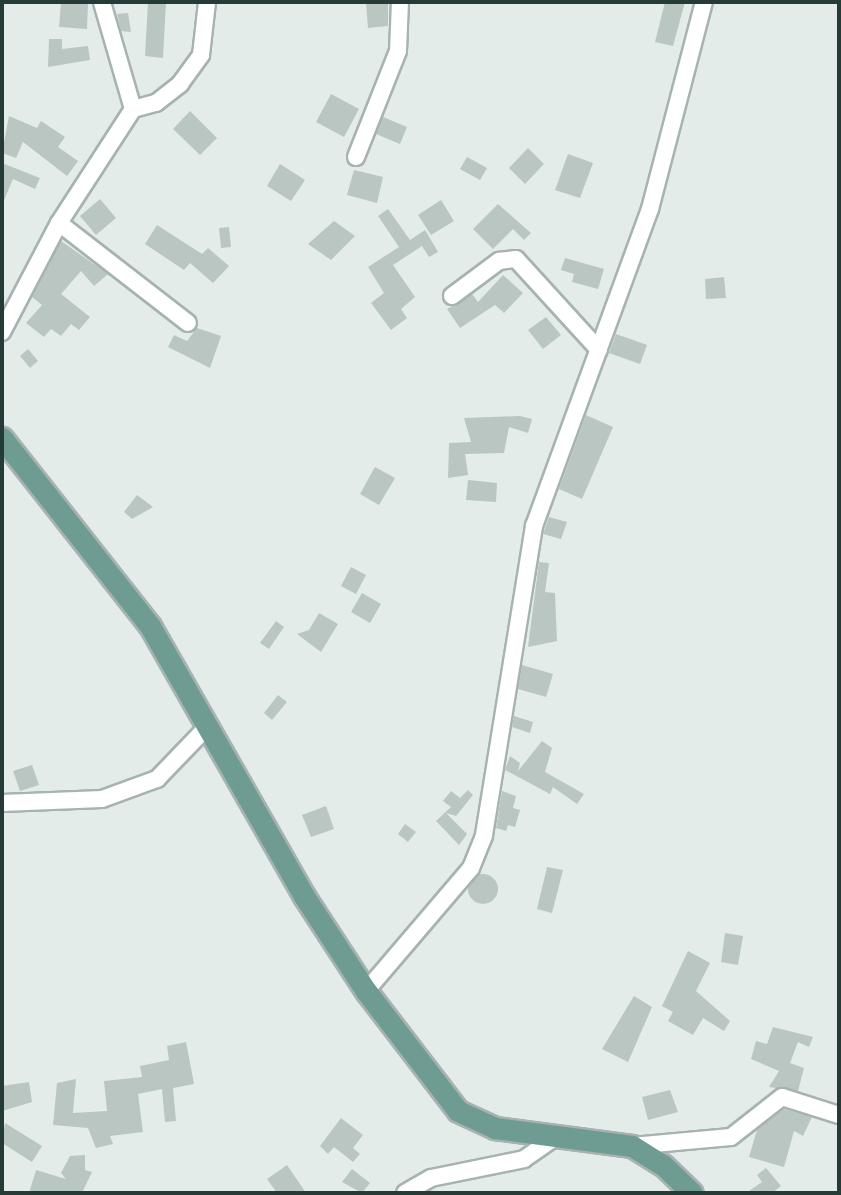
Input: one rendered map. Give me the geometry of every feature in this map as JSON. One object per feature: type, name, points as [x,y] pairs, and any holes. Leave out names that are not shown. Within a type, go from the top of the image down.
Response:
[{"type":"main road","points":[[2,438],[150,626],[207,727],[366,991],[466,1118],[495,1129],[632,1146],[663,1164],[692,1193]]},
{"type":"street","points":[[102,2],[133,109]]},
{"type":"street","points":[[2,332],[59,223],[133,109],[156,103],[180,84],[201,55],[207,2]]},
{"type":"street","points":[[356,157],[398,51],[400,2]]},
{"type":"street","points":[[366,991],[471,869],[484,835],[534,526],[650,209],[704,2]]},
{"type":"street","points":[[59,223],[188,323]]},
{"type":"street","points":[[452,296],[499,261],[516,259],[599,350]]},
{"type":"street","points":[[2,803],[102,799],[146,783],[207,727]]},
{"type":"street","points":[[632,1146],[741,1134],[782,1097],[839,1115]]},
{"type":"street","points":[[405,1193],[431,1178],[524,1158],[557,1136]]},
{"type":"building","points":[[148,2],[166,2],[163,58],[145,56]]},
{"type":"building","points":[[366,2],[388,2],[388,26],[368,28]]},
{"type":"building","points":[[665,2],[685,2],[673,46],[655,42]]},
{"type":"building","points":[[61,3],[88,4],[87,29],[59,27]]},
{"type":"building","points":[[128,13],[131,32],[121,31],[117,14]]},
{"type":"building","points":[[49,39],[62,39],[62,49],[88,46],[90,60],[48,67]]},
{"type":"building","points":[[331,94],[359,109],[344,137],[316,122]]},
{"type":"building","points":[[190,111],[217,138],[200,155],[173,129]]},
{"type":"building","points":[[9,116],[37,128],[41,121],[65,137],[58,147],[78,161],[67,176],[23,142],[16,158],[2,153]]},
{"type":"building","points":[[383,117],[407,127],[400,144],[376,134]]},
{"type":"building","points":[[528,148],[544,164],[525,184],[509,168]]},
{"type":"building","points":[[568,154],[593,163],[580,198],[555,190]]},
{"type":"building","points":[[467,157],[487,168],[480,180],[460,169]]},
{"type":"building","points":[[2,163],[40,178],[35,189],[13,179],[2,205]]},
{"type":"building","points":[[280,164],[305,180],[291,201],[267,186]]},
{"type":"building","points":[[354,170],[383,177],[377,203],[347,195]]},
{"type":"building","points":[[100,199],[116,218],[96,235],[80,216]]},
{"type":"building","points":[[441,200],[454,221],[431,235],[418,215]]},
{"type":"building","points":[[498,204],[531,233],[524,240],[513,229],[493,249],[473,229]]},
{"type":"building","points":[[388,209],[410,240],[425,230],[438,252],[429,257],[422,246],[393,265],[415,297],[401,309],[407,318],[391,330],[371,303],[384,293],[368,267],[399,247],[378,216]]},
{"type":"building","points":[[334,221],[355,236],[331,260],[308,244]]},
{"type":"building","points":[[157,225],[202,254],[208,248],[229,266],[213,283],[190,263],[184,270],[145,244]]},
{"type":"building","points":[[229,227],[231,247],[221,248],[219,228]]},
{"type":"building","points":[[61,241],[108,274],[94,286],[81,271],[61,294],[90,317],[79,330],[71,324],[61,336],[51,329],[44,337],[26,323],[42,305],[32,297]]},
{"type":"building","points":[[565,258],[604,269],[598,289],[572,282],[574,274],[561,270]]},
{"type":"building","points":[[503,275],[523,293],[504,313],[495,305],[460,328],[447,309],[472,294],[478,302]]},
{"type":"building","points":[[724,277],[726,298],[706,299],[705,279]]},
{"type":"building","points":[[546,317],[561,335],[543,349],[528,330]]},
{"type":"building","points":[[197,328],[221,336],[210,368],[168,347],[174,335],[187,341]]},
{"type":"building","points":[[616,334],[647,345],[640,364],[609,353]]},
{"type":"building","points":[[28,349],[38,361],[30,368],[20,356]]},
{"type":"building","points":[[586,415],[613,427],[582,499],[559,489]]},
{"type":"building","points":[[520,416],[532,419],[528,433],[509,427],[504,453],[465,454],[468,475],[448,478],[449,443],[471,442],[464,418]]},
{"type":"building","points":[[375,467],[395,478],[379,505],[360,494]]},
{"type":"building","points":[[468,480],[497,483],[496,502],[466,500]]},
{"type":"building","points":[[137,495],[153,507],[132,519],[124,512]]},
{"type":"building","points":[[549,517],[567,522],[561,539],[543,534]]},
{"type":"building","points":[[539,562],[549,563],[545,592],[555,593],[557,641],[528,647]]},
{"type":"building","points":[[351,567],[366,575],[356,594],[341,586]]},
{"type":"building","points":[[362,593],[381,604],[370,623],[351,612]]},
{"type":"building","points":[[319,613],[338,624],[321,652],[297,634],[309,630]]},
{"type":"building","points":[[276,621],[284,627],[269,649],[260,643]]},
{"type":"building","points":[[522,665],[553,674],[546,697],[518,689]]},
{"type":"building","points":[[278,695],[287,702],[272,720],[264,713]]},
{"type":"building","points":[[514,716],[533,722],[530,733],[512,727]]},
{"type":"building","points":[[542,741],[552,748],[545,772],[584,794],[577,804],[553,787],[550,794],[505,770],[510,756],[520,763],[518,771]]},
{"type":"building","points":[[32,765],[39,785],[20,791],[13,771]]},
{"type":"building","points":[[468,790],[473,795],[456,816],[446,813],[467,834],[459,845],[436,821],[451,807],[443,801],[451,791],[460,798]]},
{"type":"building","points":[[502,791],[516,796],[513,808],[520,810],[515,827],[508,825],[506,831],[496,828]]},
{"type":"building","points":[[326,806],[334,829],[311,837],[302,815]]},
{"type":"building","points":[[405,824],[416,832],[408,842],[398,834]]},
{"type":"building","points":[[547,867],[563,870],[552,913],[537,909]]},
{"type":"building","points":[[483,874],[489,875],[497,883],[497,895],[489,903],[483,904],[477,903],[469,895],[468,889],[469,883],[477,875]]},
{"type":"building","points":[[725,933],[743,936],[738,965],[721,962]]},
{"type":"building","points":[[688,951],[710,963],[696,991],[730,1021],[724,1031],[703,1018],[693,1035],[668,1021],[673,1012],[662,1006]]},
{"type":"building","points":[[634,996],[652,1007],[628,1062],[602,1049]]},
{"type":"building","points":[[773,1027],[813,1037],[809,1047],[798,1042],[790,1063],[804,1068],[798,1091],[769,1087],[779,1071],[751,1059],[756,1041],[767,1044]]},
{"type":"building","points":[[186,1042],[194,1084],[173,1088],[176,1121],[165,1122],[162,1089],[138,1094],[143,1132],[110,1136],[113,1144],[96,1148],[88,1128],[53,1125],[57,1083],[76,1079],[73,1113],[107,1111],[104,1081],[142,1077],[140,1066],[169,1060],[167,1046]]},
{"type":"building","points":[[29,1082],[32,1102],[2,1111],[2,1086]]},
{"type":"building","points":[[670,1090],[678,1112],[648,1120],[642,1097]]},
{"type":"building","points":[[784,1109],[812,1117],[803,1136],[794,1131],[784,1167],[749,1157],[757,1130]]},
{"type":"building","points":[[341,1118],[363,1135],[353,1148],[360,1154],[353,1162],[334,1147],[328,1154],[320,1146]]},
{"type":"building","points":[[5,1123],[42,1146],[32,1162],[2,1143]]},
{"type":"building","points":[[85,1155],[85,1170],[92,1172],[82,1193],[29,1193],[36,1170],[66,1179],[61,1173],[70,1156]]},
{"type":"building","points":[[287,1165],[306,1193],[277,1193],[267,1179]]},
{"type":"building","points":[[766,1168],[781,1186],[772,1193],[746,1193],[762,1182],[757,1175]]},
{"type":"building","points":[[352,1169],[370,1183],[362,1193],[342,1182]]}]
